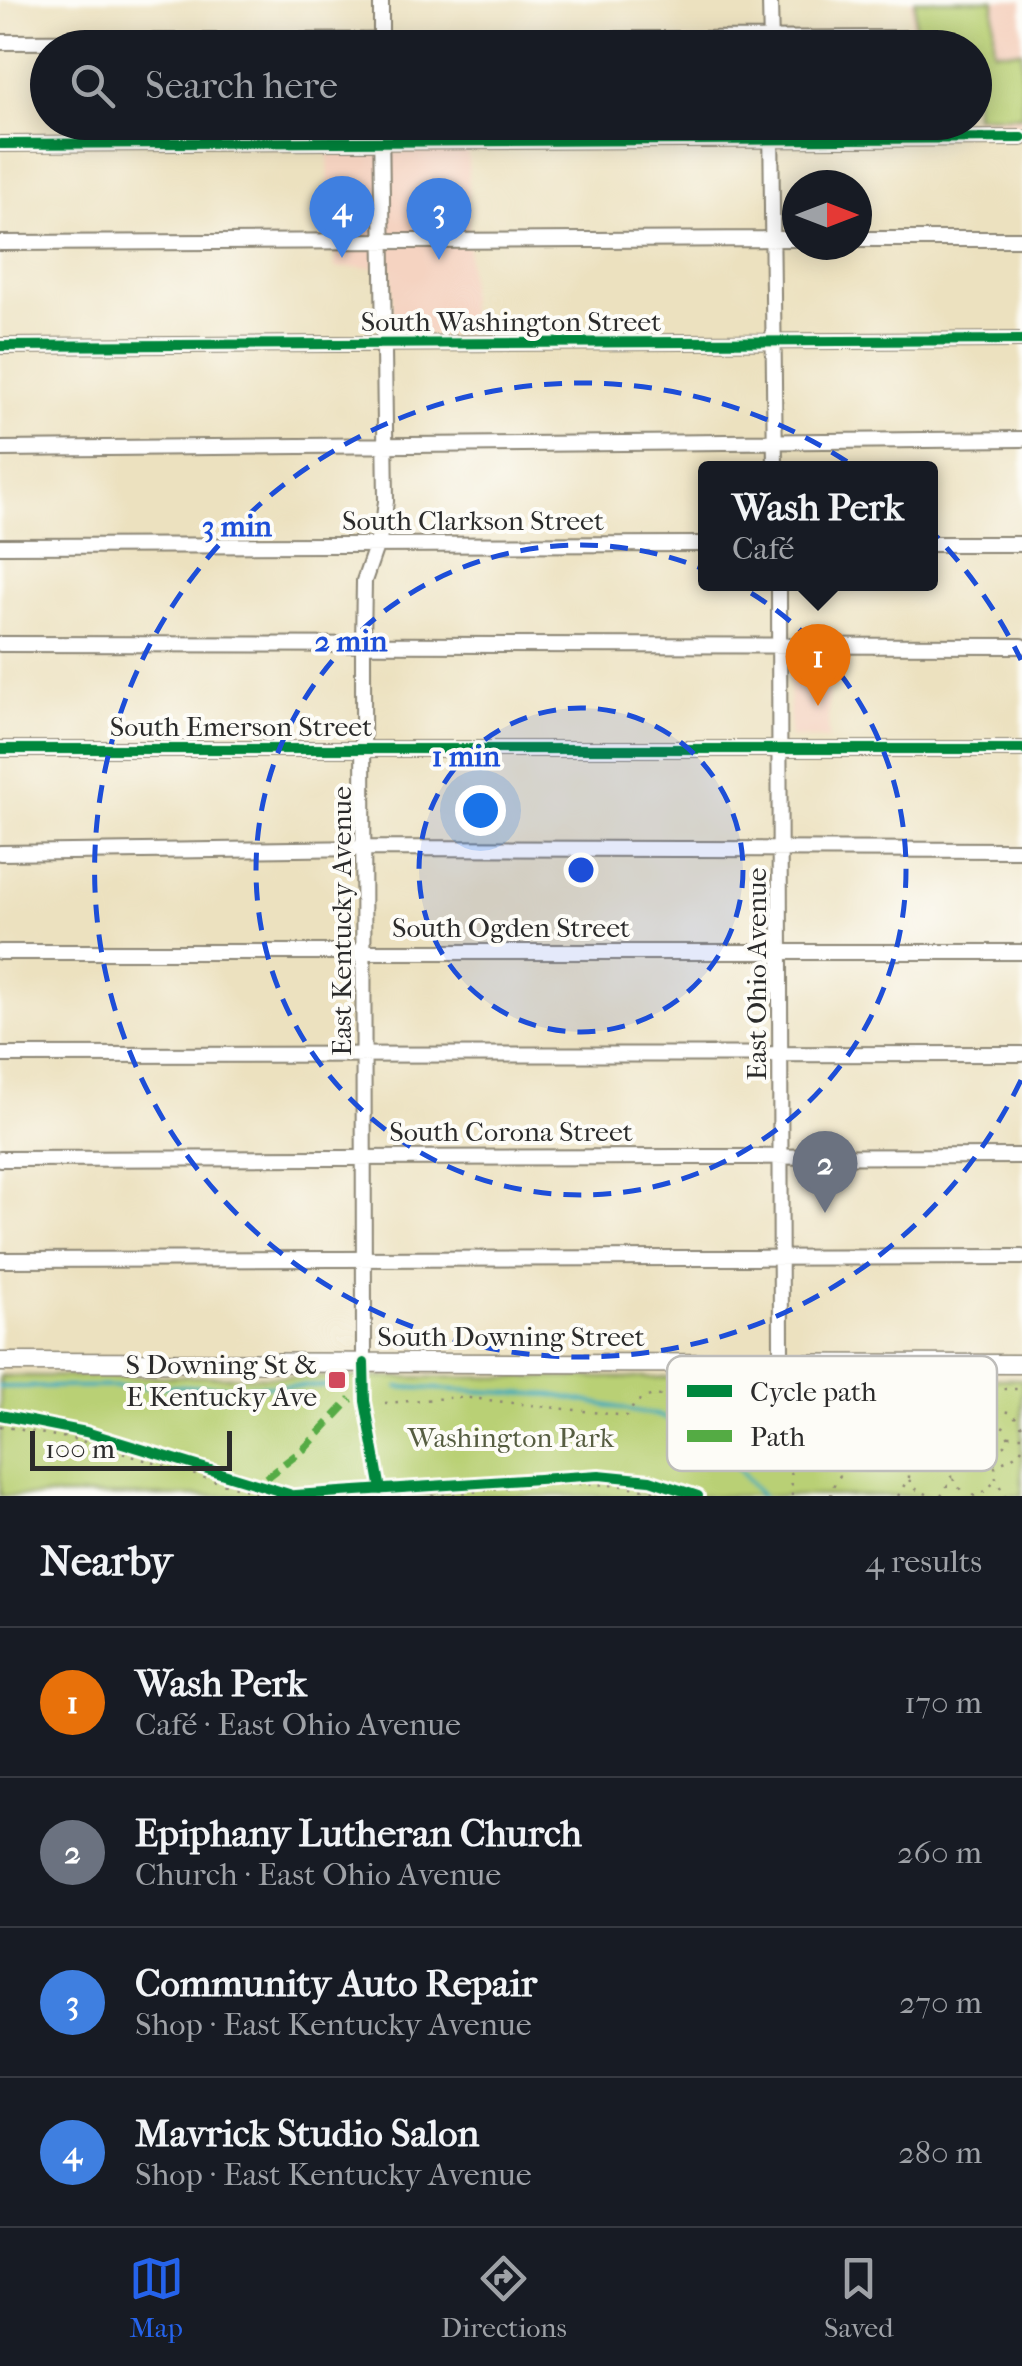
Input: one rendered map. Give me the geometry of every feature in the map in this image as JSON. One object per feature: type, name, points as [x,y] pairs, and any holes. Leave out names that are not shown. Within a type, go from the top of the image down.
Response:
[{"type":"main road","name":"South Downing Street","points":[[0,1362],[364,1362],[667,1368]]},
{"type":"main road","name":"South Downing Street","points":[[997,1365],[1022,1364]]},
{"type":"street","points":[[381,0],[381,30]]},
{"type":"street","points":[[770,0],[771,30]]},
{"type":"street","points":[[0,42],[30,42]]},
{"type":"street","points":[[992,138],[1022,138]]},
{"type":"street","points":[[0,144],[641,140]]},
{"type":"street","points":[[771,140],[775,461]]},
{"type":"street","name":"East Kentucky Avenue","points":[[364,1362],[363,646],[364,581],[386,512],[382,142]]},
{"type":"street","points":[[0,244],[782,239]]},
{"type":"street","points":[[872,239],[1022,239]]},
{"type":"street","name":"South Washington Street","points":[[0,346],[1022,340]]},
{"type":"street","points":[[0,449],[1022,439]]},
{"type":"street","name":"South Clarkson Street","points":[[0,546],[698,544]]},
{"type":"street","points":[[938,544],[1022,544]]},
{"type":"street","name":"East Ohio Avenue","points":[[779,591],[780,1156],[785,1356]]},
{"type":"street","points":[[0,644],[1022,646]]},
{"type":"street","name":"South Emerson Street","points":[[0,749],[1022,749]]},
{"type":"street","points":[[0,853],[364,848],[1022,850]]},
{"type":"street","name":"South Ogden Street","points":[[0,952],[1022,952]]},
{"type":"street","points":[[0,1055],[1022,1054]]},
{"type":"street","name":"South Corona Street","points":[[0,1159],[1022,1156]]},
{"type":"street","points":[[0,1260],[1022,1257]]},
{"type":"path","points":[[997,1389],[1022,1389]]},
{"type":"path","points":[[384,1403],[461,1397],[627,1416],[636,1402],[654,1394],[667,1396]]},
{"type":"path","points":[[997,1409],[1012,1413],[1022,1426]]},
{"type":"path","points":[[0,1415],[86,1432],[270,1492]]},
{"type":"path","points":[[997,1423],[1006,1428],[1009,1436],[1006,1444],[997,1449]]},
{"type":"path","points":[[0,1426],[90,1443],[270,1492]]},
{"type":"path","points":[[1009,1436],[1022,1436]]},
{"type":"path","points":[[997,1463],[1014,1458],[1022,1448]]},
{"type":"path","points":[[791,1471],[792,1496]]},
{"type":"path","points":[[831,1496],[832,1486],[842,1471]]},
{"type":"path","points":[[898,1496],[909,1471]]},
{"type":"path","points":[[941,1496],[952,1471]]},
{"type":"path","points":[[995,1471],[1005,1496]]},
{"type":"path","points":[[430,1491],[599,1475],[631,1476],[678,1493]]},
{"type":"path","points":[[952,1478],[965,1496]]},
{"type":"path","points":[[908,1479],[916,1489],[931,1496]]},
{"type":"path","points":[[974,1496],[986,1491],[996,1480]]},
{"type":"shaded area","points":[[911,0],[1022,0],[1022,125],[992,126],[992,30],[912,30]]},
{"type":"shaded area","points":[[468,151],[469,334],[401,335],[393,331],[392,267],[335,268],[335,245],[329,245],[328,153]]},
{"type":"shaded area","points":[[789,667],[828,668],[828,739],[790,737]]},
{"type":"green space","points":[[915,0],[994,0],[994,51],[1022,51],[1022,116],[992,116],[992,30],[915,30]]},
{"type":"green space","name":"Washington Park","points":[[0,1376],[667,1378],[667,1471],[997,1471],[997,1379],[1022,1379],[1022,1496],[0,1496]]},
{"type":"waterway","points":[[0,1387],[338,1386]]},
{"type":"waterway","points":[[398,1387],[553,1395],[667,1419]]},
{"type":"waterway","points":[[740,1471],[762,1496]]},
{"type":"marked path","points":[[266,1478],[305,1448],[351,1399]]},
{"type":"cycle path","points":[[992,138],[1022,138]]},
{"type":"cycle path","points":[[0,144],[681,140]]},
{"type":"cycle path","points":[[0,346],[1022,340]]},
{"type":"cycle path","points":[[0,749],[1022,749]]},
{"type":"cycle path","points":[[364,1363],[365,1401],[381,1490]]},
{"type":"cycle path","points":[[0,1415],[86,1432],[289,1494]]},
{"type":"cycle path","points":[[280,1496],[599,1475],[650,1480],[698,1496]]},
{"type":"place","name":"Mavrick Studio Salon","points":[[342,258]]},
{"type":"place","name":"Community Auto Repair","points":[[439,260]]},
{"type":"place","name":"Wash Perk","points":[[818,706]]},
{"type":"place","name":"Epiphany Lutheran Church","points":[[825,1213]]},
{"type":"place","name":"S Downing St & E Kentucky Ave","points":[[337,1380]]}]
